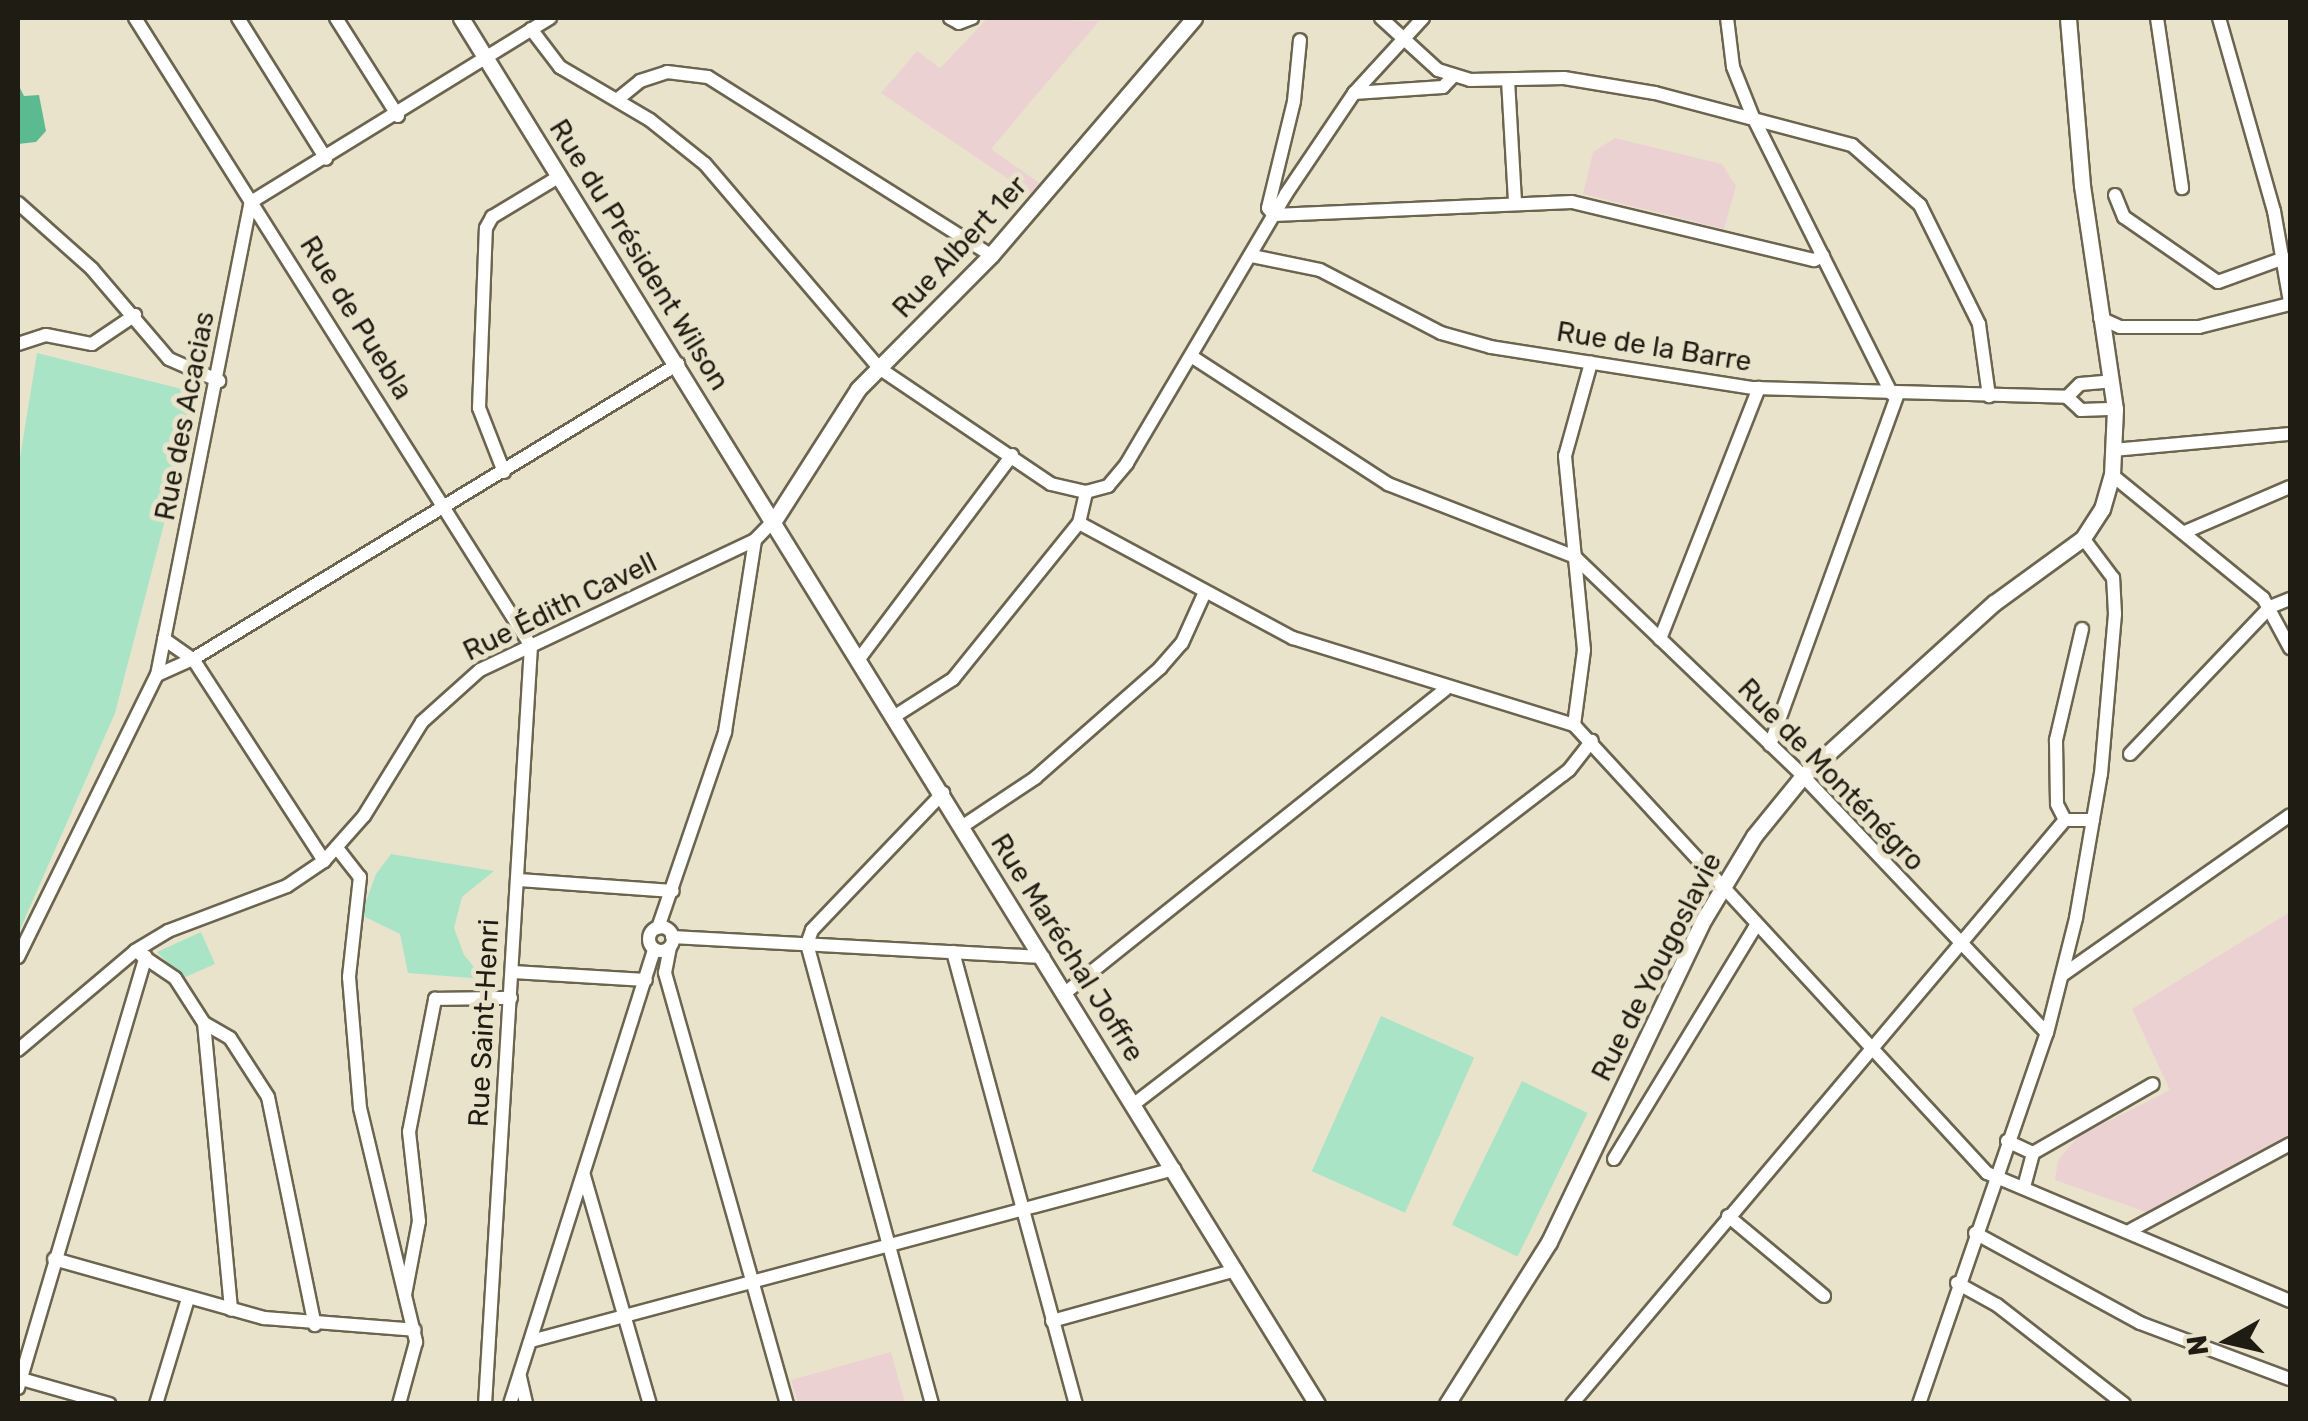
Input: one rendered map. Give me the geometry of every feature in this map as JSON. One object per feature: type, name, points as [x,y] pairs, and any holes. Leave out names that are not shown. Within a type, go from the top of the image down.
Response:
[{"type":"main road","name":"Rue du Président Wilson","points":[[461,18],[775,519]]},
{"type":"main road","name":"Rue Albert 1er","points":[[775,519],[851,398],[991,255],[1194,18]]},
{"type":"main road","points":[[2068,18],[2093,309],[2107,381],[2113,450],[2112,476],[2102,509],[2083,538]]},
{"type":"main road","points":[[2082,184],[2106,326],[2107,381]]},
{"type":"main road","name":"Rue Maréchal Joffre","points":[[775,519],[1316,1404]]},
{"type":"main road","name":"Rue de Yougoslavie","points":[[1447,1404],[1549,1242],[1722,886],[1803,776],[1994,603],[2083,538]]},
{"type":"street","name":"Rue de Puebla","points":[[135,18],[531,646]]},
{"type":"street","points":[[238,18],[326,159]]},
{"type":"street","points":[[336,18],[398,116]]},
{"type":"street","points":[[251,202],[398,116],[550,18]]},
{"type":"street","points":[[951,19],[972,18]]},
{"type":"street","points":[[1380,18],[1400,42],[1454,74],[1508,80],[1564,78],[1753,117],[1852,145],[1898,179],[1920,205],[1978,324],[1989,396]]},
{"type":"street","points":[[532,29],[560,67],[618,99],[721,180],[879,368],[1070,490],[1086,492],[1116,478],[1274,215],[1354,93],[1422,18]]},
{"type":"street","points":[[1727,18],[1733,66],[1753,117],[1895,394],[1770,744]]},
{"type":"street","points":[[2157,18],[2182,188]]},
{"type":"street","points":[[2093,309],[2106,326],[2198,327],[2290,303],[2284,258],[2219,18]]},
{"type":"street","points":[[1274,215],[1268,208],[1294,101],[1300,40]]},
{"type":"street","points":[[618,99],[640,81],[667,72],[708,77],[991,255]]},
{"type":"street","points":[[1354,93],[1442,88],[1454,74]]},
{"type":"street","points":[[1508,80],[1515,203]]},
{"type":"street","points":[[504,472],[478,408],[486,228],[492,217],[560,176]]},
{"type":"street","points":[[2116,195],[2124,217],[2218,282],[2284,258]]},
{"type":"street","name":"Rue des Acacias","points":[[18,957],[157,675],[219,380],[251,202]]},
{"type":"street","points":[[18,203],[135,315],[177,366],[219,380]]},
{"type":"street","points":[[1274,215],[1515,203],[1613,208],[1814,260],[1824,256]]},
{"type":"street","name":"Rue de la Barre","points":[[1252,256],[1320,270],[1466,342],[1759,388],[2068,398],[2081,410],[2110,409]]},
{"type":"street","points":[[18,344],[46,335],[92,344],[135,315]]},
{"type":"street","points":[[1191,356],[1388,484],[1575,556]]},
{"type":"street","points":[[1574,725],[1584,665],[1565,456],[1590,363]]},
{"type":"street","points":[[157,675],[193,660],[678,364]]},
{"type":"street","name":"Rue de la Barre","points":[[2068,398],[2080,384],[2107,381]]},
{"type":"street","points":[[1660,639],[1759,388]]},
{"type":"street","points":[[2113,450],[2290,434]]},
{"type":"street","points":[[860,658],[1012,455]]},
{"type":"street","points":[[2112,476],[2185,532],[2270,607],[2290,648]]},
{"type":"street","points":[[2185,532],[2290,487]]},
{"type":"street","points":[[895,716],[953,679],[1079,522],[1086,492]]},
{"type":"street","name":"Rue Édith Cavell","points":[[18,1050],[168,931],[276,892],[324,861],[444,698],[480,670],[755,540],[775,519]]},
{"type":"street","points":[[1079,522],[1293,638],[1445,690],[1574,725],[1994,1178],[2131,1230],[2290,1300]]},
{"type":"street","points":[[1919,1404],[2047,1033],[2064,974],[2094,820],[2114,596],[2107,565],[2083,538]]},
{"type":"street","points":[[510,1404],[646,980],[654,949],[649,938],[658,928],[673,891],[730,712],[755,540]]},
{"type":"street","name":"Rue de Monténégro","points":[[1575,556],[1803,776],[2047,1033]]},
{"type":"street","points":[[963,826],[1036,778],[1160,668],[1182,643],[1204,592]]},
{"type":"street","points":[[2130,754],[2270,607],[2290,598]]},
{"type":"street","points":[[2064,820],[2057,804],[2056,740],[2082,629]]},
{"type":"street","points":[[164,638],[193,660],[324,861]]},
{"type":"street","name":"Rue Saint-Henri","points":[[485,1404],[531,646]]},
{"type":"street","points":[[1065,993],[1445,690]]},
{"type":"street","points":[[1134,1104],[1558,779],[1592,742]]},
{"type":"street","points":[[807,944],[837,902],[943,793]]},
{"type":"street","points":[[2064,974],[2290,816]]},
{"type":"street","points":[[2064,820],[2094,820]]},
{"type":"street","points":[[1572,1404],[2064,820]]},
{"type":"street","points":[[337,848],[360,877],[349,977],[360,1108],[414,1330],[400,1404]]},
{"type":"street","points":[[519,880],[673,891]]},
{"type":"street","points":[[1614,1160],[1757,924]]},
{"type":"street","points":[[658,928],[671,942]]},
{"type":"street","points":[[671,942],[665,974],[786,1404]]},
{"type":"street","points":[[654,949],[671,942],[807,944],[1043,957]]},
{"type":"street","points":[[807,944],[932,1404]]},
{"type":"street","points":[[953,952],[1020,1211],[1076,1404]]},
{"type":"street","points":[[109,1404],[18,1382],[141,954],[175,978],[204,1023],[230,1038],[268,1097],[315,1325]]},
{"type":"street","points":[[513,972],[646,980]]},
{"type":"street","points":[[405,1296],[419,1221],[409,1132],[425,1028],[435,1000],[511,998]]},
{"type":"street","points":[[204,1023],[231,1310]]},
{"type":"street","points":[[2024,1187],[2032,1153],[2152,1084]]},
{"type":"street","points":[[2007,1140],[2032,1153]]},
{"type":"street","points":[[2131,1230],[2290,1144]]},
{"type":"street","points":[[531,1340],[1174,1168]]},
{"type":"street","points":[[583,1174],[650,1404]]},
{"type":"street","points":[[1728,1216],[1824,1296]]},
{"type":"street","points":[[1975,1233],[2140,1323],[2290,1379]]},
{"type":"street","points":[[54,1259],[231,1310],[315,1325],[414,1330]]},
{"type":"street","points":[[1052,1321],[1236,1270]]},
{"type":"street","points":[[1958,1283],[1997,1304],[2124,1404]]},
{"type":"street","points":[[156,1404],[188,1298]]},
{"type":"street","points":[[519,1376],[526,1404]]},
{"type":"shaded area","points":[[988,18],[1099,21],[991,149],[1041,184],[1032,195],[881,93],[917,51],[940,68]]},
{"type":"shaded area","points":[[1615,138],[1722,164],[1736,186],[1724,229],[1583,194],[1593,152]]},
{"type":"shaded area","points":[[2290,912],[2290,1134],[2146,1212],[2055,1180],[2058,1160],[2079,1136],[2170,1090],[2132,1009]]},
{"type":"shaded area","points":[[891,1352],[905,1403],[798,1403],[791,1380]]},
{"type":"green space","points":[[18,84],[24,96],[39,95],[46,131],[36,142],[18,144]]},
{"type":"green space","points":[[37,353],[198,393],[115,713],[18,934],[18,470]]},
{"type":"green space","points":[[391,854],[494,871],[462,897],[454,928],[464,955],[484,979],[408,973],[400,934],[361,915],[376,874]]},
{"type":"green space","points":[[201,932],[215,964],[183,978],[157,952]]},
{"type":"green space","points":[[1381,1016],[1474,1057],[1405,1213],[1312,1171]]},
{"type":"green space","points":[[1522,1081],[1588,1113],[1517,1257],[1452,1225]]}]
